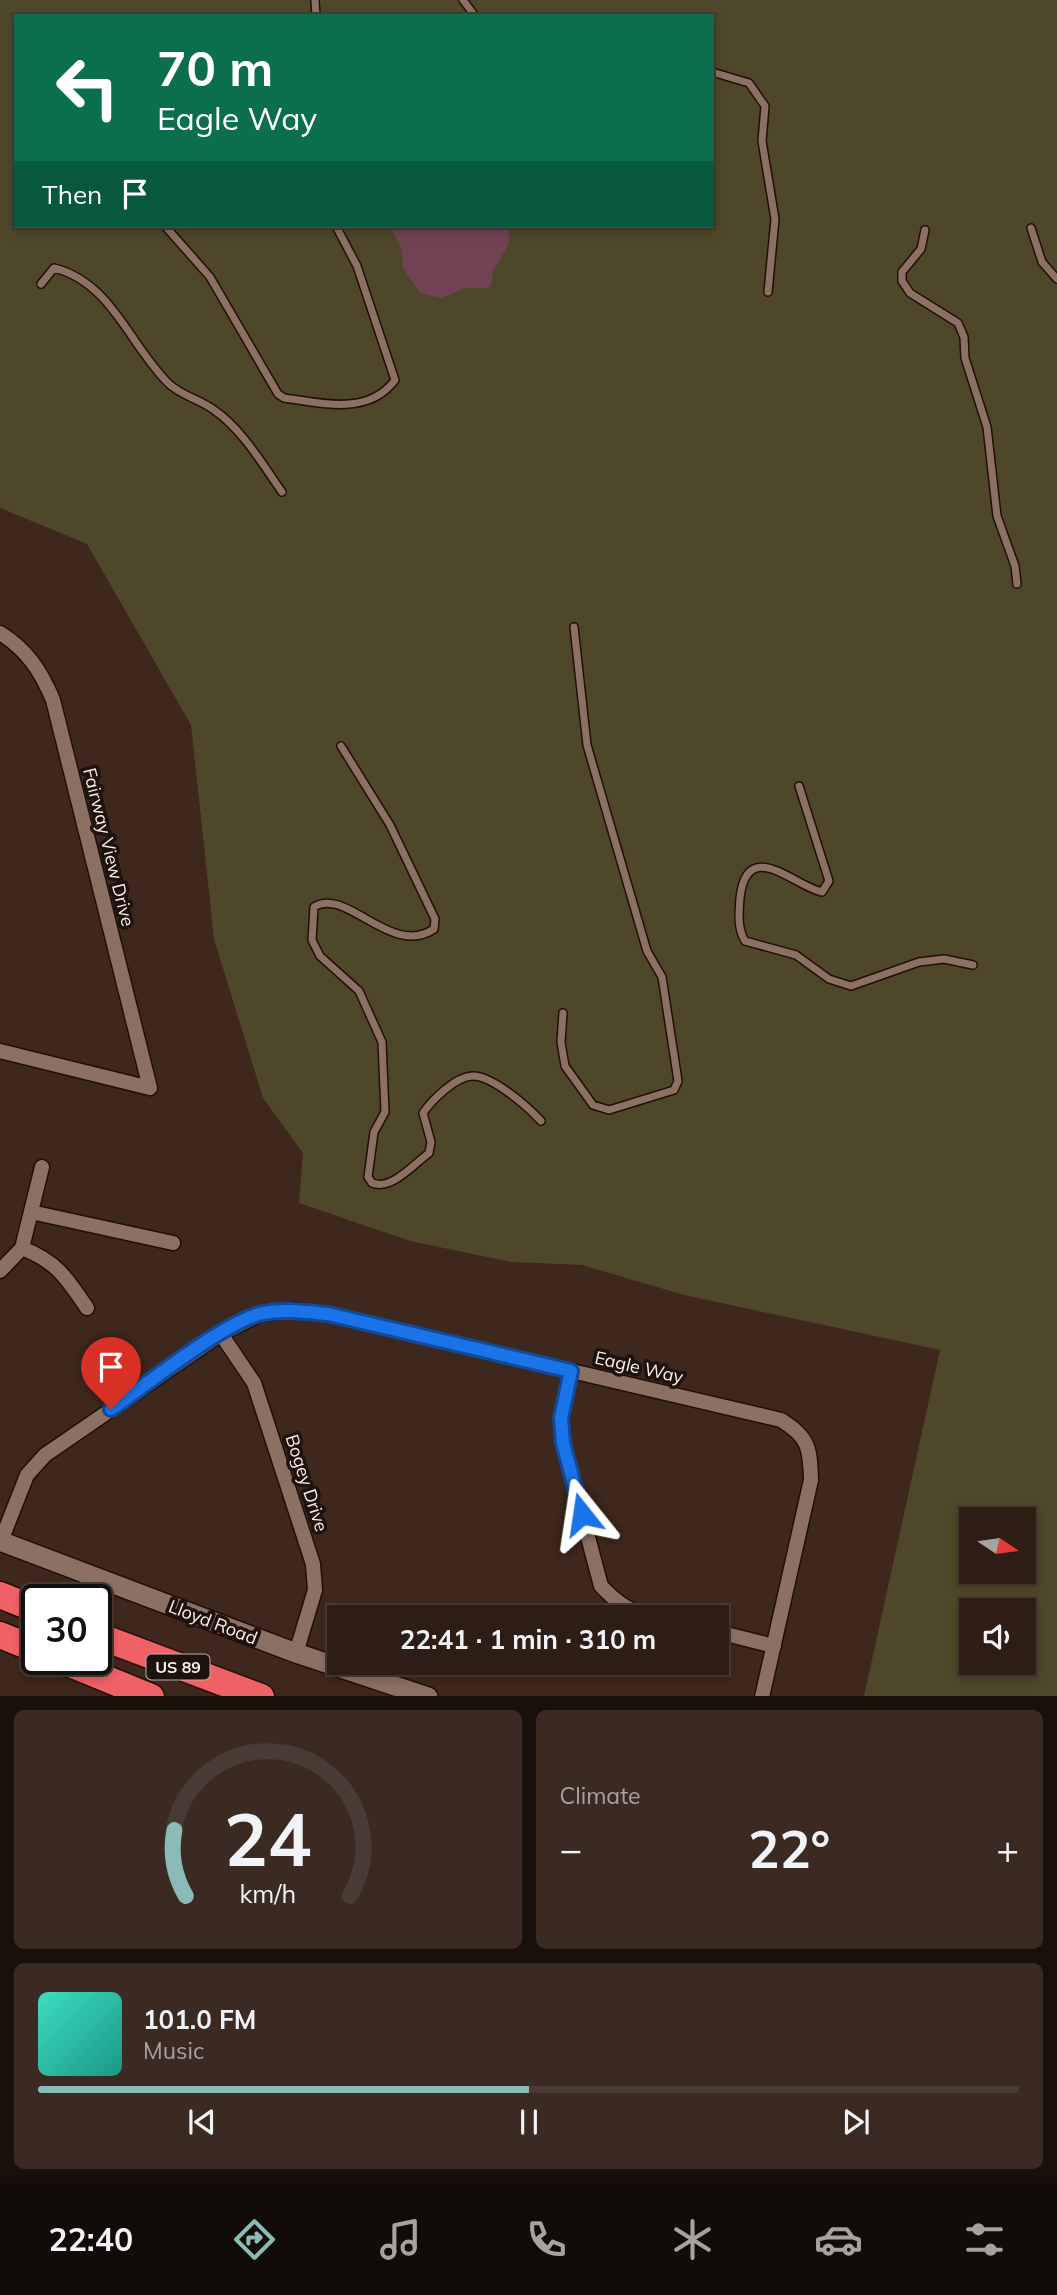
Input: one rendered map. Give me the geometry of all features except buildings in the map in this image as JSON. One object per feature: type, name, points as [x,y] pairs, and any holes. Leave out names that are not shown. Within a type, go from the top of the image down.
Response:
[{"type":"highway","points":[[0,1595],[21,1604]]},
{"type":"highway","points":[[0,1635],[21,1644]]},
{"type":"highway","name":"US 89","points":[[112,1641],[261,1696]]},
{"type":"highway","name":"US 89","points":[[98,1675],[151,1696]]},
{"type":"street","name":"Fairway View Drive","points":[[0,633],[28,656],[43,675],[53,700],[150,1088],[0,1051]]},
{"type":"street","points":[[0,1271],[22,1248],[42,1167]]},
{"type":"street","points":[[31,1212],[173,1243]]},
{"type":"street","points":[[22,1248],[45,1257],[62,1271],[87,1308]]},
{"type":"street","name":"Eagle Way","points":[[0,1541],[27,1475],[45,1455],[221,1334],[260,1314],[294,1310],[328,1314],[781,1420],[799,1432],[810,1451],[811,1480],[762,1696]]},
{"type":"street","name":"Bogey Drive","points":[[221,1334],[254,1383],[313,1564],[315,1590],[296,1653]]},
{"type":"street","points":[[571,1371],[561,1418],[563,1443],[601,1586],[620,1605]]},
{"type":"street","name":"Lloyd Road","points":[[0,1541],[296,1653],[428,1696]]},
{"type":"street","points":[[729,1635],[774,1646]]},
{"type":"lane","points":[[714,73],[749,82],[765,106],[762,141],[775,219],[768,292]]},
{"type":"lane","points":[[167,228],[210,277],[278,394],[284,398],[347,406],[365,402],[386,392],[395,380],[394,369],[357,266],[337,228]]},
{"type":"lane","points":[[1031,228],[1042,262],[1057,279]]},
{"type":"lane","points":[[925,230],[921,249],[902,272],[902,281],[910,293],[958,323],[964,337],[965,358],[987,427],[997,516],[1015,566],[1017,584]]},
{"type":"lane","points":[[41,284],[54,268],[74,273],[92,286],[168,383],[216,410],[247,444],[282,492]]},
{"type":"lane","points":[[563,1013],[561,1042],[565,1066],[593,1105],[609,1110],[674,1090],[678,1081],[662,977],[647,951],[587,745],[574,627]]},
{"type":"lane","points":[[341,746],[390,825],[435,919],[433,929],[425,934],[406,934],[376,927],[334,903],[321,903],[314,907],[312,940],[320,956],[359,991],[382,1042],[385,1112],[374,1132],[368,1177],[372,1184],[378,1186],[390,1183],[429,1153],[431,1142],[423,1113],[456,1082],[471,1076],[485,1079],[525,1103],[541,1121]]},
{"type":"lane","points":[[799,786],[829,881],[822,892],[783,872],[761,866],[754,869],[746,877],[741,892],[740,934],[745,941],[796,955],[841,984],[867,981],[919,962],[944,959],[973,965]]},
{"type":"shaded area","points":[[0,0],[1057,0],[1057,1696],[864,1696],[940,1350],[684,1295],[582,1265],[511,1262],[410,1241],[299,1203],[303,1153],[263,1098],[214,939],[191,725],[87,544],[0,508]]},
{"type":"shaded area","points":[[366,228],[509,228],[509,238],[494,269],[489,288],[466,288],[441,298],[420,293],[403,269],[402,251],[392,230]]},
{"type":"route","points":[[111,1409],[221,1334],[260,1314],[294,1310],[328,1314],[571,1371],[561,1418],[563,1443],[582,1514]]}]
